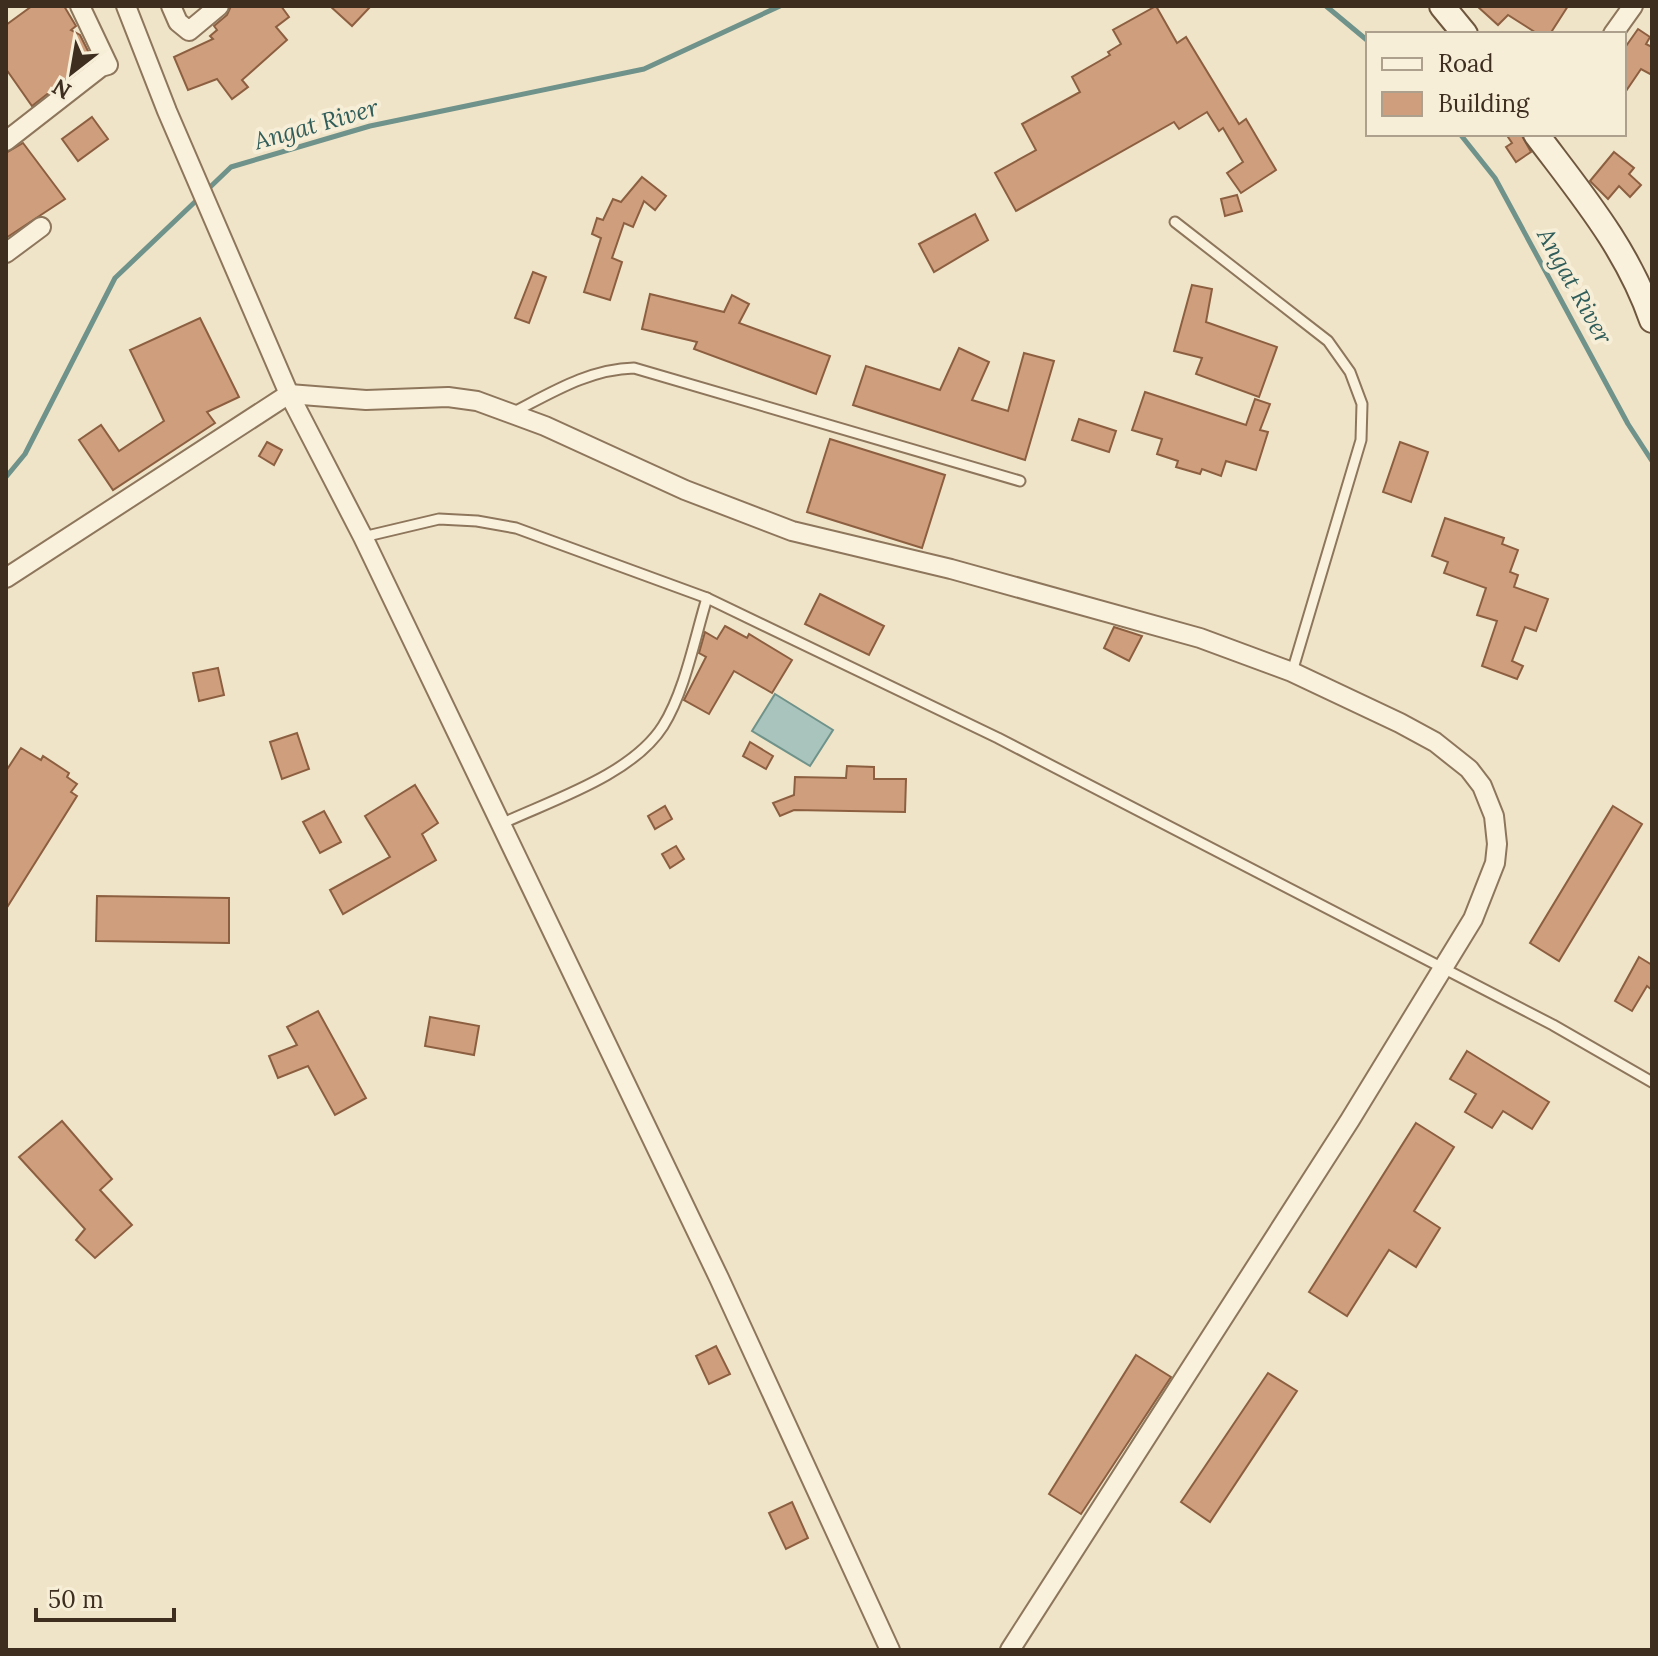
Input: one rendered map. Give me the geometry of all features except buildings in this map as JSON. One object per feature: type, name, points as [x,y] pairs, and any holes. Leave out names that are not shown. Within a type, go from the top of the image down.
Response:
[{"type":"street","points":[[6,141],[101,67],[108,65],[80,6]]},
{"type":"street","points":[[126,6],[167,111],[289,394],[363,537],[719,1278],[890,1650]]},
{"type":"street","points":[[174,14],[189,31],[219,6]]},
{"type":"street","points":[[1614,32],[1633,6]]},
{"type":"street","points":[[1444,7],[1463,32]]},
{"type":"street","points":[[1539,136],[1609,230],[1652,320]]},
{"type":"street","points":[[6,253],[41,227]]},
{"type":"street","points":[[6,578],[289,394],[366,400],[448,397],[477,401],[512,413],[685,490],[792,531],[951,569],[1200,638],[1292,672],[1435,742],[1469,769],[1482,786],[1494,816],[1497,844],[1495,863],[1477,910],[1350,1120],[1102,1502],[1010,1650]]},
{"type":"lane","points":[[1175,222],[1328,341],[1350,372],[1362,404],[1361,440],[1292,672]]},
{"type":"lane","points":[[512,413],[586,376],[610,368],[634,368],[1020,481]]},
{"type":"lane","points":[[363,537],[439,519],[490,523],[516,528],[707,598],[998,738],[1553,1025],[1652,1082]]},
{"type":"lane","points":[[501,824],[616,769],[643,749],[663,726],[678,693],[707,598]]},
{"type":"water","points":[[775,694],[833,730],[810,766],[752,731]]},
{"type":"waterway","name":"Angat River","points":[[206,191],[231,167],[370,126],[644,69],[780,6]]},
{"type":"waterway","name":"Angat River","points":[[1326,6],[1366,39]]},
{"type":"waterway","name":"Angat River","points":[[1462,136],[1495,178],[1628,424],[1652,461]]},
{"type":"waterway","name":"Angat River","points":[[6,477],[25,454],[115,278],[199,198]]}]
